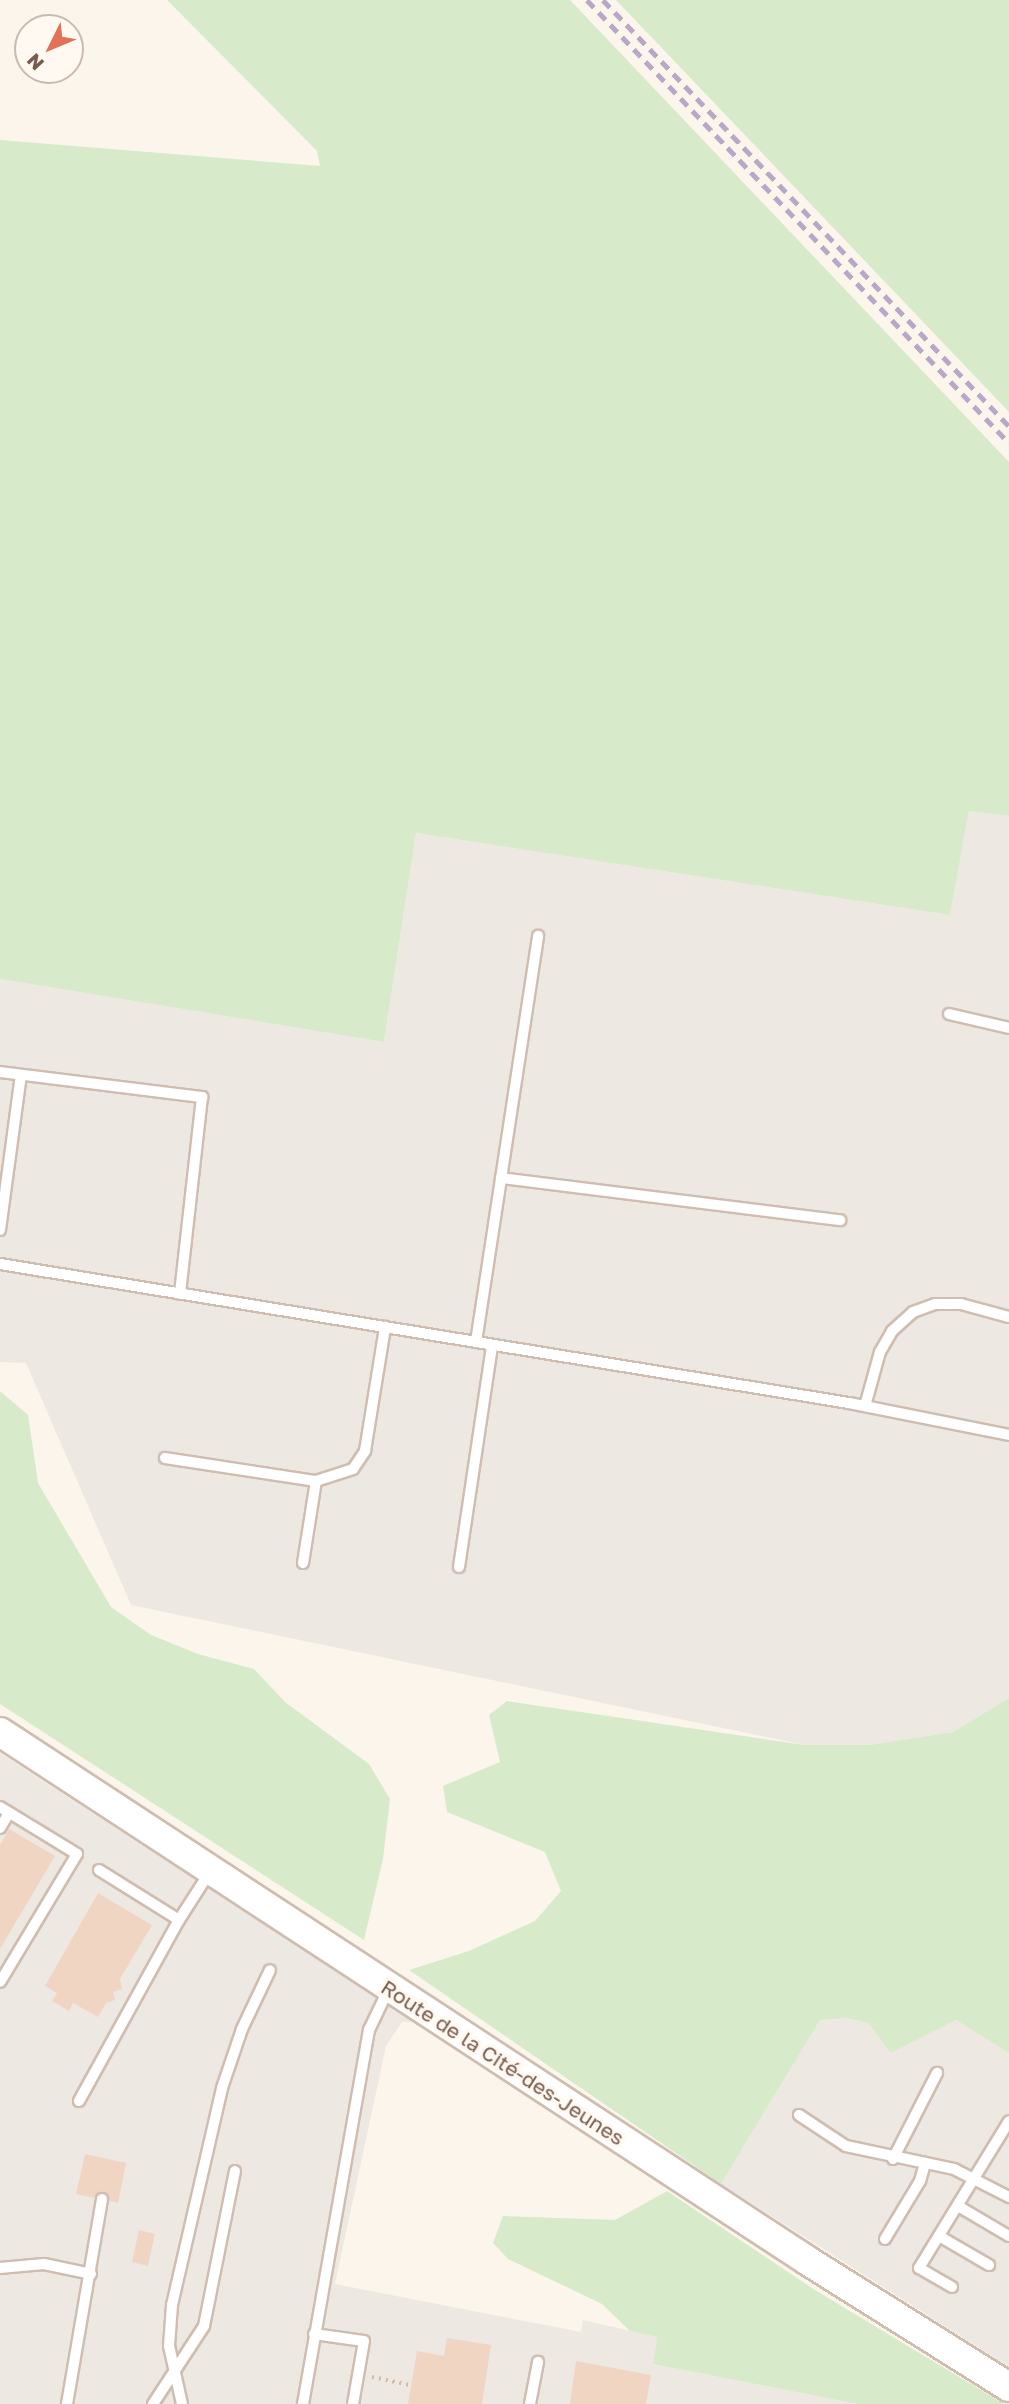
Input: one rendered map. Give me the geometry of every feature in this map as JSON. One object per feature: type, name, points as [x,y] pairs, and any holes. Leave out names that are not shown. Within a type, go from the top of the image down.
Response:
[{"type":"main road","name":"Route de la Cité-des-Jeunes","points":[[0,1732],[1009,2387]]},
{"type":"lane","points":[[476,1342],[538,936]]},
{"type":"lane","points":[[949,1014],[1009,1028]]},
{"type":"lane","points":[[0,1072],[202,1097],[180,1294]]},
{"type":"lane","points":[[0,1230],[21,1075]]},
{"type":"lane","points":[[501,1178],[840,1220]]},
{"type":"lane","points":[[0,1264],[864,1406],[1009,1435]]},
{"type":"lane","points":[[864,1406],[880,1352],[892,1331],[913,1312],[935,1304],[961,1304],[1009,1317]]},
{"type":"lane","points":[[166,1458],[316,1481],[353,1469],[365,1451],[385,1327]]},
{"type":"lane","points":[[459,1567],[492,1345]]},
{"type":"lane","points":[[303,1563],[316,1481]]},
{"type":"lane","points":[[0,1828],[5,1810],[77,1854],[0,1982]]},
{"type":"lane","points":[[99,1870],[179,1920]]},
{"type":"lane","points":[[79,2101],[179,1920],[211,1870]]},
{"type":"lane","points":[[182,2404],[173,2369],[172,2305],[214,2121],[238,2038],[270,1970]]},
{"type":"lane","points":[[303,2404],[369,2030],[390,1987]]},
{"type":"lane","points":[[893,2159],[937,2073]]},
{"type":"lane","points":[[799,2115],[846,2146],[893,2159],[954,2169],[1009,2197]]},
{"type":"lane","points":[[952,2287],[919,2268],[1009,2121]]},
{"type":"lane","points":[[885,2239],[920,2181],[925,2164]]},
{"type":"lane","points":[[153,2404],[173,2369],[191,2353],[204,2326],[235,2171]]},
{"type":"lane","points":[[67,2404],[102,2199]]},
{"type":"lane","points":[[958,2206],[1009,2236]]},
{"type":"lane","points":[[939,2236],[989,2265]]},
{"type":"lane","points":[[0,2268],[44,2263],[91,2274]]},
{"type":"lane","points":[[314,2334],[364,2342],[353,2404]]},
{"type":"lane","points":[[530,2404],[538,2362]]},
{"type":"path","points":[[381,2378],[411,2385]]},
{"type":"shaded area","points":[[969,811],[1009,816],[1009,1698],[953,1732],[869,1745],[805,1745],[131,1605],[26,1363],[0,1362],[0,979],[384,1042],[416,833],[950,915]]},
{"type":"shaded area","points":[[0,1753],[414,2022],[402,2022],[386,2046],[335,2284],[581,2332],[583,2320],[657,2337],[653,2364],[857,2404],[0,2404]]},
{"type":"shaded area","points":[[846,2018],[868,2023],[891,2053],[956,2020],[1009,2053],[1009,2367],[721,2184],[820,2020]]},
{"type":"green space","points":[[167,0],[570,0],[1009,462],[1009,816],[969,811],[950,915],[416,833],[384,1042],[0,979],[0,140],[320,166],[317,151]]},
{"type":"green space","points":[[616,0],[1009,0],[1009,412],[824,218]]},
{"type":"green space","points":[[0,1391],[28,1415],[38,1483],[111,1607],[151,1635],[198,1654],[254,1669],[285,1702],[369,1764],[390,1799],[383,1859],[364,1940],[0,1704]]},
{"type":"green space","points":[[1009,1698],[1009,2053],[956,2020],[891,2053],[868,2023],[846,2018],[820,2020],[721,2184],[409,1970],[469,1951],[535,1921],[561,1891],[545,1852],[447,1812],[443,1786],[500,1762],[489,1715],[507,1701],[805,1745],[869,1745],[953,1732]]},
{"type":"green space","points":[[667,2191],[815,2290],[1004,2404],[857,2404],[653,2364],[657,2337],[630,2331],[602,2304],[508,2259],[493,2243],[503,2216],[615,2220]]},
{"type":"building","points":[[9,1829],[55,1856],[0,1949],[0,1845]]},
{"type":"building","points":[[98,1893],[152,1925],[120,1979],[122,1989],[113,1992],[115,2000],[106,2003],[98,2017],[73,2003],[69,2011],[52,2001],[57,1993],[45,1986]]},
{"type":"building","points":[[85,2154],[126,2163],[118,2203],[109,2201],[104,2192],[95,2198],[76,2194]]},
{"type":"building","points":[[139,2230],[155,2234],[148,2266],[132,2262]]},
{"type":"building","points":[[447,2338],[491,2345],[482,2404],[408,2404],[417,2351],[444,2356]]},
{"type":"building","points":[[576,2361],[651,2375],[646,2404],[570,2404]]},
{"type":"railway","points":[[587,0],[1009,443]]},
{"type":"railway","points":[[603,0],[1009,426]]}]
